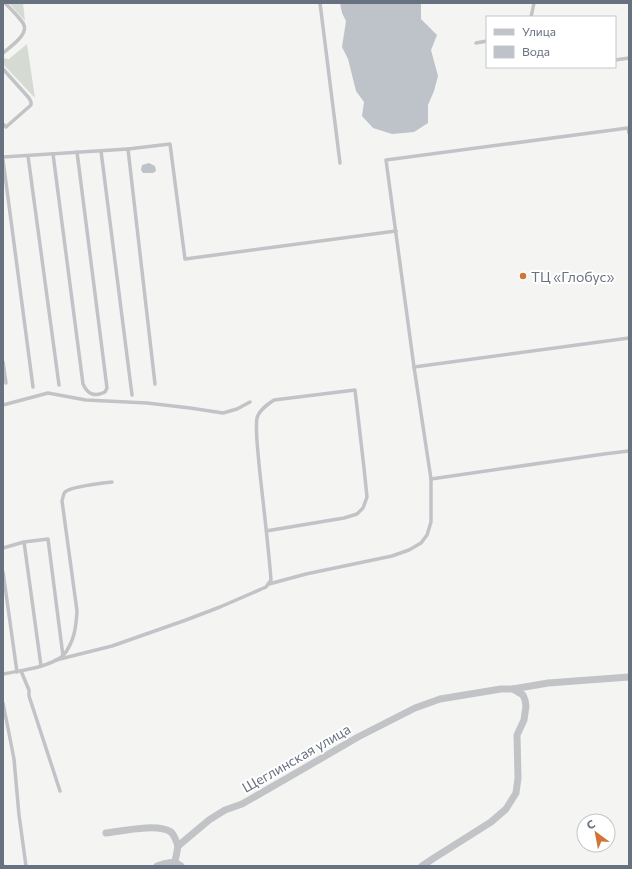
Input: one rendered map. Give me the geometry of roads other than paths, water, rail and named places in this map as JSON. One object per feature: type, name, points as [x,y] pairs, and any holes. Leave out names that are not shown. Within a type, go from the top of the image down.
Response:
[{"type":"street","name":"Щеглинская улица","points":[[178,846],[209,820],[225,810],[242,804],[358,737],[415,708],[440,699],[501,689],[513,689],[548,683],[629,678]]},
{"type":"street","points":[[422,866],[491,822],[506,809],[516,793],[518,778],[517,735],[524,720],[526,706],[522,695],[513,689]]},
{"type":"street","points":[[106,833],[149,828],[161,828],[170,832],[175,837],[178,846],[178,864],[166,863],[157,866]]},
{"type":"lane","points":[[3,53],[19,39],[24,30],[23,23],[5,3]]},
{"type":"lane","points":[[320,3],[340,162]]},
{"type":"lane","points":[[531,16],[534,3]]},
{"type":"lane","points":[[476,43],[486,41]]},
{"type":"lane","points":[[616,60],[629,58]]},
{"type":"lane","points":[[3,69],[31,102],[30,105],[6,127],[3,124]]},
{"type":"lane","points":[[268,584],[306,574],[392,556],[409,550],[421,543],[427,535],[430,522],[431,479],[386,160],[628,128],[629,132]]},
{"type":"lane","points":[[33,387],[3,159],[128,149],[170,144],[185,259],[396,231]]},
{"type":"lane","points":[[128,149],[155,384]]},
{"type":"lane","points":[[102,151],[132,395]]},
{"type":"lane","points":[[53,154],[83,384],[90,394],[101,394],[105,392],[107,388],[77,152]]},
{"type":"lane","points":[[28,156],[59,385]]},
{"type":"lane","points":[[414,367],[629,338]]},
{"type":"lane","points":[[3,362],[6,383]]},
{"type":"lane","points":[[56,660],[112,646],[220,608],[266,587],[271,580],[266,531],[257,437],[257,418],[260,412],[274,400],[355,390],[366,497],[363,508],[357,514],[344,518],[266,531]]},
{"type":"lane","points":[[3,405],[48,393],[86,400],[147,403],[190,408],[223,414],[250,402]]},
{"type":"lane","points":[[431,479],[629,451]]},
{"type":"lane","points":[[3,674],[42,666],[63,656],[69,648],[76,626],[77,611],[62,501],[63,496],[65,492],[74,488],[112,482]]},
{"type":"lane","points":[[3,548],[24,542],[48,539],[63,656]]},
{"type":"lane","points":[[24,542],[42,666]]},
{"type":"lane","points":[[3,572],[17,672]]},
{"type":"lane","points":[[21,671],[29,690],[29,696],[60,790]]},
{"type":"lane","points":[[3,703],[14,759],[19,815],[26,866]]},
{"type":"water","points":[[340,3],[421,3],[421,19],[437,35],[431,50],[438,76],[428,105],[428,123],[414,132],[392,134],[373,128],[362,116],[364,102],[356,91],[348,59],[342,47],[346,21],[342,13]]},
{"type":"water","points":[[149,163],[155,166],[156,171],[153,173],[143,173],[141,170],[142,165]]},
{"type":"place","name":"ТЦ «Глобус»","points":[[523,276]]}]
